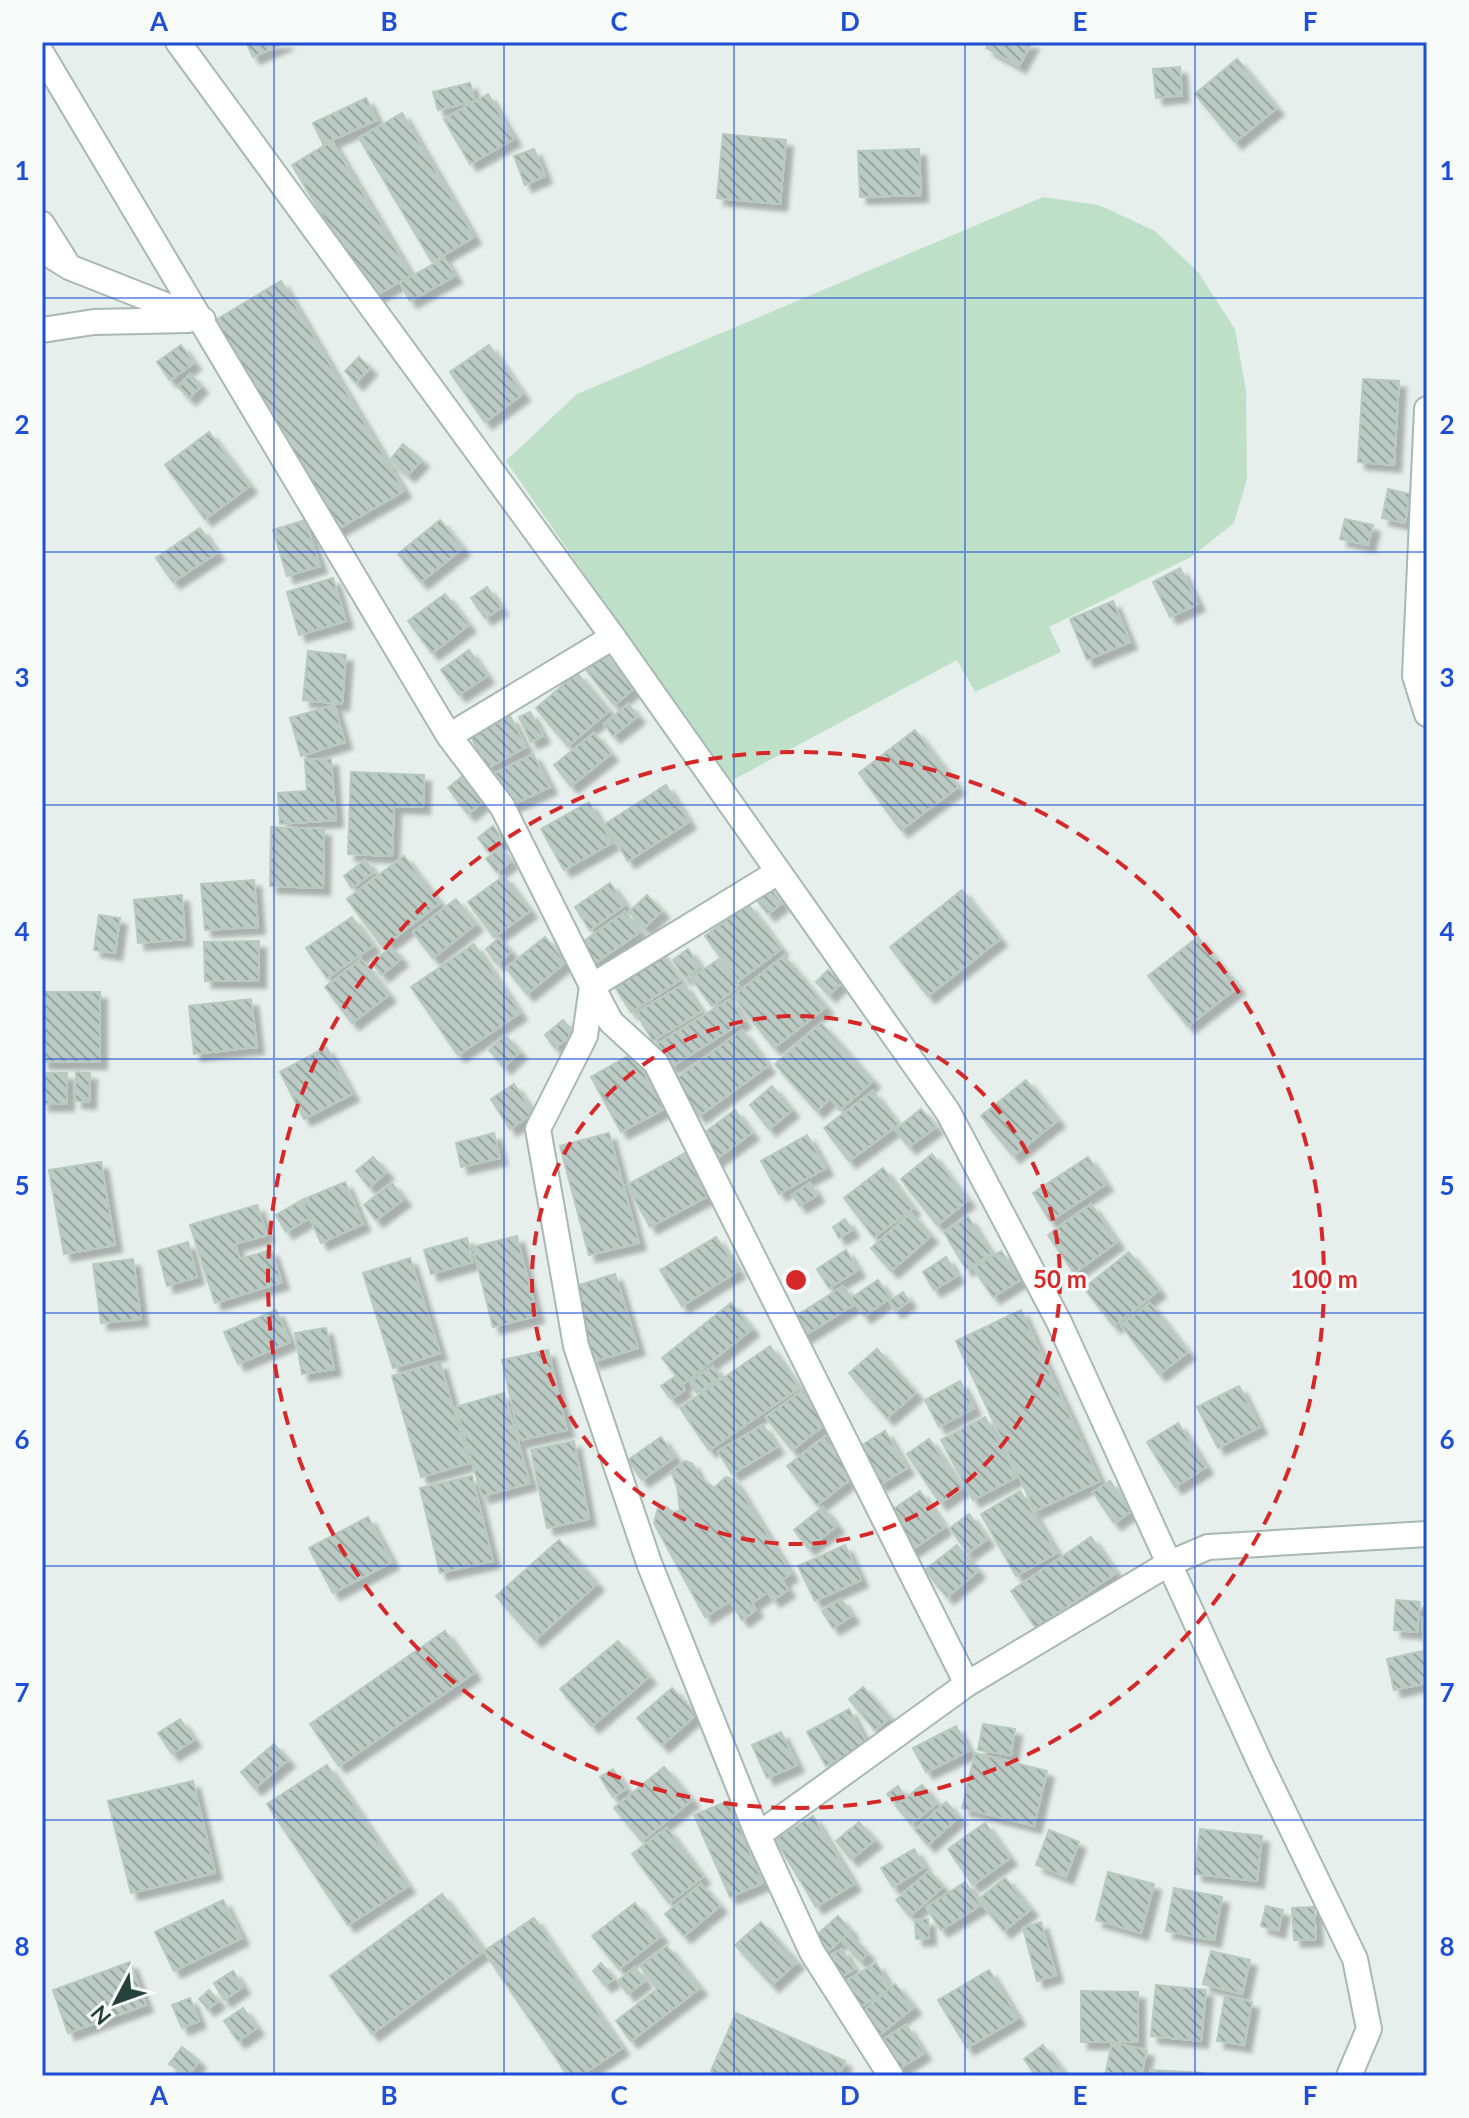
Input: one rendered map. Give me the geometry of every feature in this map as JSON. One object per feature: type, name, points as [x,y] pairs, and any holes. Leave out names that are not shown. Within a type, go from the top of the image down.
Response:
[{"type":"street","points":[[178,42],[613,637],[948,1112],[1059,1322],[1168,1564],[1355,1959],[1369,2029],[1349,2076]]},
{"type":"street","points":[[42,54],[449,736],[502,806],[611,1022],[656,1063],[967,1684]]},
{"type":"street","points":[[42,224],[69,267]]},
{"type":"street","points":[[42,250],[69,267],[203,320]]},
{"type":"street","points":[[42,330],[94,322],[203,320]]},
{"type":"street","points":[[1427,409],[1415,676],[1427,714]]},
{"type":"street","points":[[449,736],[613,637]]},
{"type":"street","points":[[592,986],[778,872]]},
{"type":"street","points":[[592,986],[585,1036],[538,1129],[576,1346],[649,1563],[758,1835],[812,1952],[891,2076]]},
{"type":"street","points":[[758,1835],[967,1684],[1168,1564],[1208,1547],[1427,1534]]},
{"type":"green space","points":[[1043,197],[1099,205],[1155,231],[1198,272],[1235,329],[1246,390],[1247,479],[1234,523],[1191,557],[1049,627],[1061,652],[975,692],[957,660],[729,782],[506,461],[577,394]]},
{"type":"building","points":[[246,42],[287,42],[253,57]]},
{"type":"building","points":[[990,42],[1032,42],[1019,66],[986,48]]},
{"type":"building","points":[[1237,59],[1277,108],[1235,142],[1195,94]]},
{"type":"building","points":[[1180,67],[1182,95],[1156,98],[1153,69]]},
{"type":"building","points":[[470,83],[475,101],[438,110],[433,92]]},
{"type":"building","points":[[488,94],[514,139],[470,164],[444,119]]},
{"type":"building","points":[[366,98],[377,120],[323,144],[313,123]]},
{"type":"building","points":[[402,113],[474,237],[432,262],[359,138]]},
{"type":"building","points":[[723,134],[786,140],[780,204],[717,198]]},
{"type":"building","points":[[332,141],[411,275],[372,298],[292,165]]},
{"type":"building","points":[[534,149],[545,176],[525,185],[514,156]]},
{"type":"building","points":[[919,149],[921,195],[860,197],[858,151]]},
{"type":"building","points":[[444,258],[455,276],[410,301],[400,283]]},
{"type":"building","points":[[281,281],[404,491],[331,533],[209,324]]},
{"type":"building","points":[[181,345],[194,363],[170,380],[157,362]]},
{"type":"building","points":[[489,345],[523,394],[485,422],[450,372]]},
{"type":"building","points":[[359,357],[370,368],[356,383],[345,371]]},
{"type":"building","points":[[190,374],[201,386],[189,398],[178,387]]},
{"type":"building","points":[[1363,379],[1399,381],[1394,465],[1358,462]]},
{"type":"building","points":[[209,432],[250,486],[205,519],[165,465]]},
{"type":"building","points":[[403,444],[422,460],[408,475],[390,460]]},
{"type":"building","points":[[1388,489],[1410,494],[1405,523],[1382,518]]},
{"type":"building","points":[[1345,519],[1373,525],[1368,545],[1340,539]]},
{"type":"building","points":[[305,520],[320,566],[287,576],[273,530]]},
{"type":"building","points":[[440,520],[463,548],[421,582],[398,554]]},
{"type":"building","points":[[200,528],[217,553],[173,582],[156,558]]},
{"type":"building","points":[[1180,568],[1198,604],[1170,617],[1153,582]]},
{"type":"building","points":[[333,578],[346,621],[299,635],[287,592]]},
{"type":"building","points":[[487,587],[501,608],[485,618],[471,598]]},
{"type":"building","points":[[445,594],[469,625],[432,653],[408,621]]},
{"type":"building","points":[[1113,601],[1130,642],[1087,660],[1070,619]]},
{"type":"building","points":[[469,650],[487,676],[459,695],[441,670]]},
{"type":"building","points":[[308,651],[346,655],[342,704],[303,700]]},
{"type":"building","points":[[603,651],[633,689],[614,705],[583,666]]},
{"type":"building","points":[[577,673],[609,711],[568,746],[536,708]]},
{"type":"building","points":[[628,704],[638,716],[613,736],[604,724]]},
{"type":"building","points":[[334,705],[345,742],[301,756],[290,718]]},
{"type":"building","points":[[530,712],[543,736],[531,742],[519,717]]},
{"type":"building","points":[[510,716],[526,747],[487,768],[471,737]]},
{"type":"building","points":[[915,730],[958,787],[901,830],[859,773]]},
{"type":"building","points":[[594,733],[611,754],[571,786],[554,765]]},
{"type":"building","points":[[533,754],[550,787],[510,806],[493,774]]},
{"type":"building","points":[[331,759],[336,820],[280,824],[278,793],[307,791],[305,760]]},
{"type":"building","points":[[351,772],[424,775],[423,807],[394,806],[392,856],[348,854]]},
{"type":"building","points":[[465,774],[486,799],[468,814],[448,788]]},
{"type":"building","points":[[666,785],[689,822],[628,861],[605,824]]},
{"type":"building","points":[[589,802],[612,843],[564,870],[541,829]]},
{"type":"building","points":[[493,826],[503,840],[488,851],[478,838]]},
{"type":"building","points":[[271,827],[324,829],[323,888],[270,886]]},
{"type":"building","points":[[500,848],[511,861],[497,872],[486,859]]},
{"type":"building","points":[[404,856],[440,903],[383,947],[347,899]]},
{"type":"building","points":[[365,860],[374,872],[352,888],[344,876]]},
{"type":"building","points":[[504,876],[530,911],[494,937],[468,902]]},
{"type":"building","points":[[254,880],[258,927],[205,930],[201,884]]},
{"type":"building","points":[[610,883],[625,905],[590,930],[575,907]]},
{"type":"building","points":[[769,886],[782,903],[768,914],[755,898]]},
{"type":"building","points":[[962,890],[1000,939],[928,996],[890,947]]},
{"type":"building","points":[[182,895],[185,939],[138,943],[134,900]]},
{"type":"building","points":[[647,895],[662,911],[644,928],[629,912]]},
{"type":"building","points":[[456,899],[476,924],[433,958],[413,932]]},
{"type":"building","points":[[748,904],[781,949],[738,981],[705,936]]},
{"type":"building","points":[[625,912],[640,932],[591,966],[577,946]]},
{"type":"building","points":[[99,915],[120,918],[115,953],[94,950]]},
{"type":"building","points":[[352,917],[373,946],[327,978],[306,948]]},
{"type":"building","points":[[545,937],[566,962],[527,994],[506,968]]},
{"type":"building","points":[[1198,937],[1238,987],[1188,1026],[1148,976]]},
{"type":"building","points":[[499,938],[511,952],[497,964],[486,949]]},
{"type":"building","points":[[259,941],[259,981],[205,981],[204,942]]},
{"type":"building","points":[[474,944],[520,1013],[458,1055],[411,987]]},
{"type":"building","points":[[391,947],[401,959],[382,975],[372,963]]},
{"type":"building","points":[[688,949],[700,967],[685,978],[673,960]]},
{"type":"building","points":[[659,950],[680,980],[631,1012],[612,982]]},
{"type":"building","points":[[784,956],[826,1007],[774,1048],[733,996]]},
{"type":"building","points":[[361,959],[389,995],[352,1023],[325,987]]},
{"type":"building","points":[[719,959],[739,986],[712,1006],[691,978]]},
{"type":"building","points":[[828,970],[841,983],[829,995],[816,982]]},
{"type":"building","points":[[684,984],[701,1012],[653,1041],[636,1013]]},
{"type":"building","points":[[42,992],[100,992],[100,1062],[42,1062]]},
{"type":"building","points":[[251,999],[257,1047],[194,1054],[189,1006]]},
{"type":"building","points":[[730,999],[744,1021],[671,1067],[657,1044]]},
{"type":"building","points":[[563,1020],[574,1033],[555,1048],[545,1035]]},
{"type":"building","points":[[821,1023],[873,1081],[840,1110],[830,1098],[817,1111],[775,1064]]},
{"type":"building","points":[[742,1030],[768,1066],[699,1116],[673,1081]]},
{"type":"building","points":[[505,1035],[520,1052],[504,1067],[489,1050]]},
{"type":"building","points":[[326,1047],[352,1094],[304,1119],[280,1072]]},
{"type":"building","points":[[633,1053],[664,1109],[621,1132],[591,1077]]},
{"type":"building","points":[[76,1072],[90,1073],[89,1102],[75,1101]]},
{"type":"building","points":[[42,1073],[67,1073],[67,1104],[42,1104]]},
{"type":"building","points":[[1026,1080],[1058,1120],[1013,1156],[981,1116]]},
{"type":"building","points":[[514,1084],[533,1113],[510,1129],[491,1099]]},
{"type":"building","points":[[772,1086],[792,1110],[769,1129],[750,1105]]},
{"type":"building","points":[[873,1091],[898,1125],[849,1161],[824,1128]]},
{"type":"building","points":[[921,1109],[936,1127],[909,1147],[895,1130]]},
{"type":"building","points":[[735,1110],[752,1133],[712,1162],[696,1139]]},
{"type":"building","points":[[494,1133],[500,1158],[461,1167],[456,1143]]},
{"type":"building","points":[[609,1133],[639,1243],[589,1255],[560,1146]]},
{"type":"building","points":[[807,1135],[826,1168],[779,1194],[761,1161]]},
{"type":"building","points":[[685,1153],[708,1196],[650,1227],[627,1185]]},
{"type":"building","points":[[932,1154],[968,1200],[937,1225],[901,1179]]},
{"type":"building","points":[[373,1157],[387,1172],[369,1187],[356,1171]]},
{"type":"building","points":[[1088,1157],[1106,1184],[1050,1221],[1033,1193]]},
{"type":"building","points":[[101,1162],[115,1245],[64,1254],[49,1170]]},
{"type":"building","points":[[883,1168],[913,1208],[874,1237],[844,1198]]},
{"type":"building","points":[[345,1182],[363,1224],[321,1243],[302,1200]]},
{"type":"building","points":[[392,1183],[404,1199],[376,1220],[364,1205]]},
{"type":"building","points":[[810,1183],[817,1195],[800,1206],[792,1195]]},
{"type":"building","points":[[300,1201],[310,1218],[286,1232],[276,1215]]},
{"type":"building","points":[[1091,1204],[1117,1242],[1074,1273],[1048,1235]]},
{"type":"building","points":[[257,1205],[267,1235],[235,1244],[240,1259],[271,1250],[282,1282],[215,1303],[190,1225]]},
{"type":"building","points":[[911,1213],[931,1236],[891,1271],[871,1248]]},
{"type":"building","points":[[968,1217],[991,1254],[966,1269],[944,1232]]},
{"type":"building","points":[[845,1219],[852,1230],[839,1238],[833,1227]]},
{"type":"building","points":[[517,1236],[537,1316],[493,1327],[473,1247]]},
{"type":"building","points":[[716,1237],[738,1271],[682,1306],[660,1270]]},
{"type":"building","points":[[467,1238],[473,1262],[431,1274],[424,1250]]},
{"type":"building","points":[[188,1242],[197,1277],[167,1286],[158,1251]]},
{"type":"building","points":[[846,1250],[858,1270],[829,1288],[817,1269]]},
{"type":"building","points":[[1001,1251],[1020,1280],[993,1297],[973,1268]]},
{"type":"building","points":[[1129,1252],[1159,1290],[1114,1326],[1084,1288]]},
{"type":"building","points":[[946,1257],[957,1276],[934,1290],[923,1272]]},
{"type":"building","points":[[410,1258],[440,1353],[393,1368],[363,1273]]},
{"type":"building","points":[[133,1259],[141,1319],[101,1323],[93,1264]]},
{"type":"building","points":[[615,1274],[638,1348],[592,1362],[570,1288]]},
{"type":"building","points":[[878,1280],[890,1298],[864,1316],[851,1298]]},
{"type":"building","points":[[843,1286],[855,1304],[796,1341],[785,1323]]},
{"type":"building","points":[[903,1292],[909,1301],[895,1311],[889,1301]]},
{"type":"building","points":[[731,1303],[752,1329],[683,1384],[662,1358]]},
{"type":"building","points":[[1150,1303],[1188,1352],[1159,1374],[1121,1325]]},
{"type":"building","points":[[276,1310],[290,1342],[238,1364],[224,1332]]},
{"type":"building","points":[[1021,1310],[1100,1481],[1035,1511],[956,1341]]},
{"type":"building","points":[[326,1328],[334,1369],[302,1374],[295,1333]]},
{"type":"building","points":[[770,1346],[799,1388],[709,1450],[680,1408]]},
{"type":"building","points":[[877,1349],[916,1393],[887,1418],[849,1373]]},
{"type":"building","points":[[548,1350],[567,1430],[520,1440],[502,1360]]},
{"type":"building","points":[[440,1362],[469,1463],[421,1477],[392,1376]]},
{"type":"building","points":[[713,1366],[720,1377],[697,1393],[690,1382]]},
{"type":"building","points":[[676,1376],[685,1390],[671,1399],[661,1386]]},
{"type":"building","points":[[960,1381],[974,1408],[939,1427],[925,1400]]},
{"type":"building","points":[[1239,1386],[1260,1427],[1218,1448],[1197,1407]]},
{"type":"building","points":[[803,1390],[828,1422],[792,1450],[766,1417]]},
{"type":"building","points":[[504,1393],[530,1483],[482,1496],[456,1407]]},
{"type":"building","points":[[985,1417],[1017,1477],[973,1500],[941,1440]]},
{"type":"building","points":[[1178,1423],[1206,1467],[1175,1487],[1147,1442]]},
{"type":"building","points":[[763,1425],[777,1447],[732,1474],[718,1451]]},
{"type":"building","points":[[885,1431],[907,1468],[879,1485],[857,1448]]},
{"type":"building","points":[[826,1436],[856,1475],[817,1505],[787,1466]]},
{"type":"building","points":[[661,1437],[675,1457],[642,1480],[628,1460]]},
{"type":"building","points":[[929,1439],[962,1488],[940,1503],[907,1454]]},
{"type":"building","points":[[574,1441],[589,1519],[547,1528],[531,1450]]},
{"type":"building","points":[[685,1461],[692,1463],[699,1477],[714,1488],[726,1477],[734,1480],[791,1574],[782,1580],[788,1590],[773,1600],[768,1592],[752,1603],[756,1610],[742,1620],[730,1601],[705,1617],[654,1523],[658,1508],[665,1506],[674,1513],[680,1510],[677,1486],[671,1472]]},
{"type":"building","points":[[472,1476],[493,1561],[440,1573],[420,1488]]},
{"type":"building","points":[[1110,1481],[1130,1512],[1114,1523],[1093,1492]]},
{"type":"building","points":[[920,1491],[945,1527],[910,1551],[886,1514]]},
{"type":"building","points":[[1020,1491],[1057,1553],[1016,1576],[981,1514]]},
{"type":"building","points":[[823,1507],[837,1526],[808,1548],[794,1530]]},
{"type":"building","points":[[969,1514],[987,1539],[968,1553],[950,1528]]},
{"type":"building","points":[[368,1517],[392,1562],[333,1593],[309,1548]]},
{"type":"building","points":[[1091,1537],[1116,1573],[1036,1628],[1011,1591]]},
{"type":"building","points":[[559,1540],[597,1584],[535,1640],[496,1596]]},
{"type":"building","points":[[845,1545],[861,1580],[815,1601],[798,1566]]},
{"type":"building","points":[[957,1545],[978,1571],[947,1597],[925,1570]]},
{"type":"building","points":[[841,1599],[852,1616],[833,1628],[822,1611]]},
{"type":"building","points":[[1396,1600],[1420,1602],[1417,1632],[1394,1630]]},
{"type":"building","points":[[1422,1617],[1427,1617],[1427,1649],[1424,1649]]},
{"type":"building","points":[[445,1631],[474,1673],[339,1766],[310,1724]]},
{"type":"building","points":[[618,1641],[649,1677],[592,1726],[560,1689]]},
{"type":"building","points":[[1427,1650],[1427,1683],[1394,1690],[1387,1659]]},
{"type":"building","points":[[863,1687],[890,1718],[875,1730],[849,1699]]},
{"type":"building","points":[[672,1688],[696,1715],[662,1745],[637,1718]]},
{"type":"building","points":[[849,1709],[867,1744],[826,1766],[807,1732]]},
{"type":"building","points":[[180,1719],[194,1740],[172,1754],[158,1733]]},
{"type":"building","points":[[983,1724],[1015,1729],[1011,1755],[978,1750]]},
{"type":"building","points":[[956,1726],[969,1751],[926,1772],[913,1748]]},
{"type":"building","points":[[781,1732],[797,1765],[767,1778],[752,1745]]},
{"type":"building","points":[[274,1744],[288,1760],[255,1788],[241,1772]]},
{"type":"building","points":[[975,1753],[1047,1771],[1034,1826],[962,1808]]},
{"type":"building","points":[[327,1765],[408,1886],[348,1925],[267,1804]]},
{"type":"building","points":[[664,1767],[692,1800],[642,1841],[614,1808]]},
{"type":"building","points":[[613,1769],[626,1789],[613,1797],[600,1777]]},
{"type":"building","points":[[193,1781],[215,1873],[131,1893],[108,1801]]},
{"type":"building","points":[[922,1785],[937,1803],[911,1824],[896,1806]]},
{"type":"building","points":[[898,1786],[903,1794],[893,1801],[887,1794]]},
{"type":"building","points":[[728,1801],[763,1883],[730,1897],[694,1815]]},
{"type":"building","points":[[946,1802],[959,1817],[928,1845],[915,1830]]},
{"type":"building","points":[[813,1816],[854,1884],[816,1907],[775,1839]]},
{"type":"building","points":[[859,1822],[875,1840],[851,1859],[836,1841]]},
{"type":"building","points":[[985,1823],[1010,1858],[973,1885],[948,1849]]},
{"type":"building","points":[[667,1828],[703,1877],[669,1903],[632,1854]]},
{"type":"building","points":[[1200,1829],[1262,1836],[1257,1881],[1195,1874]]},
{"type":"building","points":[[1049,1830],[1079,1842],[1066,1877],[1036,1865]]},
{"type":"building","points":[[914,1849],[925,1867],[893,1887],[881,1868]]},
{"type":"building","points":[[929,1871],[943,1887],[910,1916],[896,1900]]},
{"type":"building","points":[[1108,1872],[1154,1884],[1141,1933],[1096,1920]]},
{"type":"building","points":[[1005,1878],[1031,1909],[1004,1931],[978,1900]]},
{"type":"building","points":[[965,1882],[981,1905],[941,1930],[926,1907]]},
{"type":"building","points":[[701,1884],[720,1906],[684,1936],[665,1914]]},
{"type":"building","points":[[1174,1888],[1222,1897],[1214,1940],[1166,1931]]},
{"type":"building","points":[[442,1894],[484,1951],[372,2034],[330,1976]]},
{"type":"building","points":[[223,1900],[242,1938],[174,1971],[155,1932]]},
{"type":"building","points":[[635,1903],[661,1936],[619,1969],[592,1936]]},
{"type":"building","points":[[1266,1906],[1283,1910],[1278,1931],[1261,1926]]},
{"type":"building","points":[[1314,1907],[1316,1939],[1294,1940],[1292,1908]]},
{"type":"building","points":[[838,1916],[851,1931],[825,1954],[812,1939]]},
{"type":"building","points":[[534,1918],[622,2048],[580,2076],[568,2076],[484,1951]]},
{"type":"building","points":[[928,1919],[929,1938],[916,1939],[915,1920]]},
{"type":"building","points":[[761,1922],[797,1962],[772,1985],[735,1945]]},
{"type":"building","points":[[1041,1922],[1056,1975],[1037,1981],[1023,1928]]},
{"type":"building","points":[[849,1933],[868,1954],[860,1961],[841,1940]]},
{"type":"building","points":[[667,1946],[700,1988],[631,2041],[616,2021],[657,1989],[640,1966]]},
{"type":"building","points":[[842,1949],[854,1969],[839,1978],[827,1957]]},
{"type":"building","points":[[1211,1951],[1250,1960],[1242,1994],[1203,1984]]},
{"type":"building","points":[[130,1962],[146,2005],[68,2033],[53,1990]]},
{"type":"building","points":[[601,1963],[614,1979],[605,1985],[593,1971]]},
{"type":"building","points":[[876,1963],[891,1988],[853,2011],[838,1986]]},
{"type":"building","points":[[635,1967],[645,1981],[628,1994],[618,1981]]},
{"type":"building","points":[[989,1970],[1018,2018],[967,2048],[938,2000]]},
{"type":"building","points":[[233,1971],[243,1987],[224,2000],[214,1983]]},
{"type":"building","points":[[895,1984],[914,2007],[877,2037],[859,2015]]},
{"type":"building","points":[[1156,1985],[1206,1990],[1201,2041],[1151,2036]]},
{"type":"building","points":[[209,1990],[218,2001],[208,2009],[199,1999]]},
{"type":"building","points":[[1081,1991],[1138,1992],[1138,2042],[1081,2042]]},
{"type":"building","points":[[1225,1996],[1252,2002],[1244,2045],[1217,2041]]},
{"type":"building","points":[[190,1998],[199,2021],[182,2028],[172,2005]]},
{"type":"building","points":[[243,2008],[257,2028],[238,2041],[224,2021]]},
{"type":"building","points":[[736,2013],[845,2061],[839,2076],[722,2076],[711,2071]]},
{"type":"building","points":[[906,2025],[924,2053],[894,2072],[876,2044]]},
{"type":"building","points":[[1112,2043],[1147,2050],[1141,2076],[1105,2076]]},
{"type":"building","points":[[1043,2045],[1066,2076],[1036,2076],[1024,2059]]},
{"type":"building","points":[[182,2047],[199,2061],[188,2076],[169,2064]]},
{"type":"building","points":[[1150,2070],[1205,2073],[1205,2076],[1150,2076]]}]
